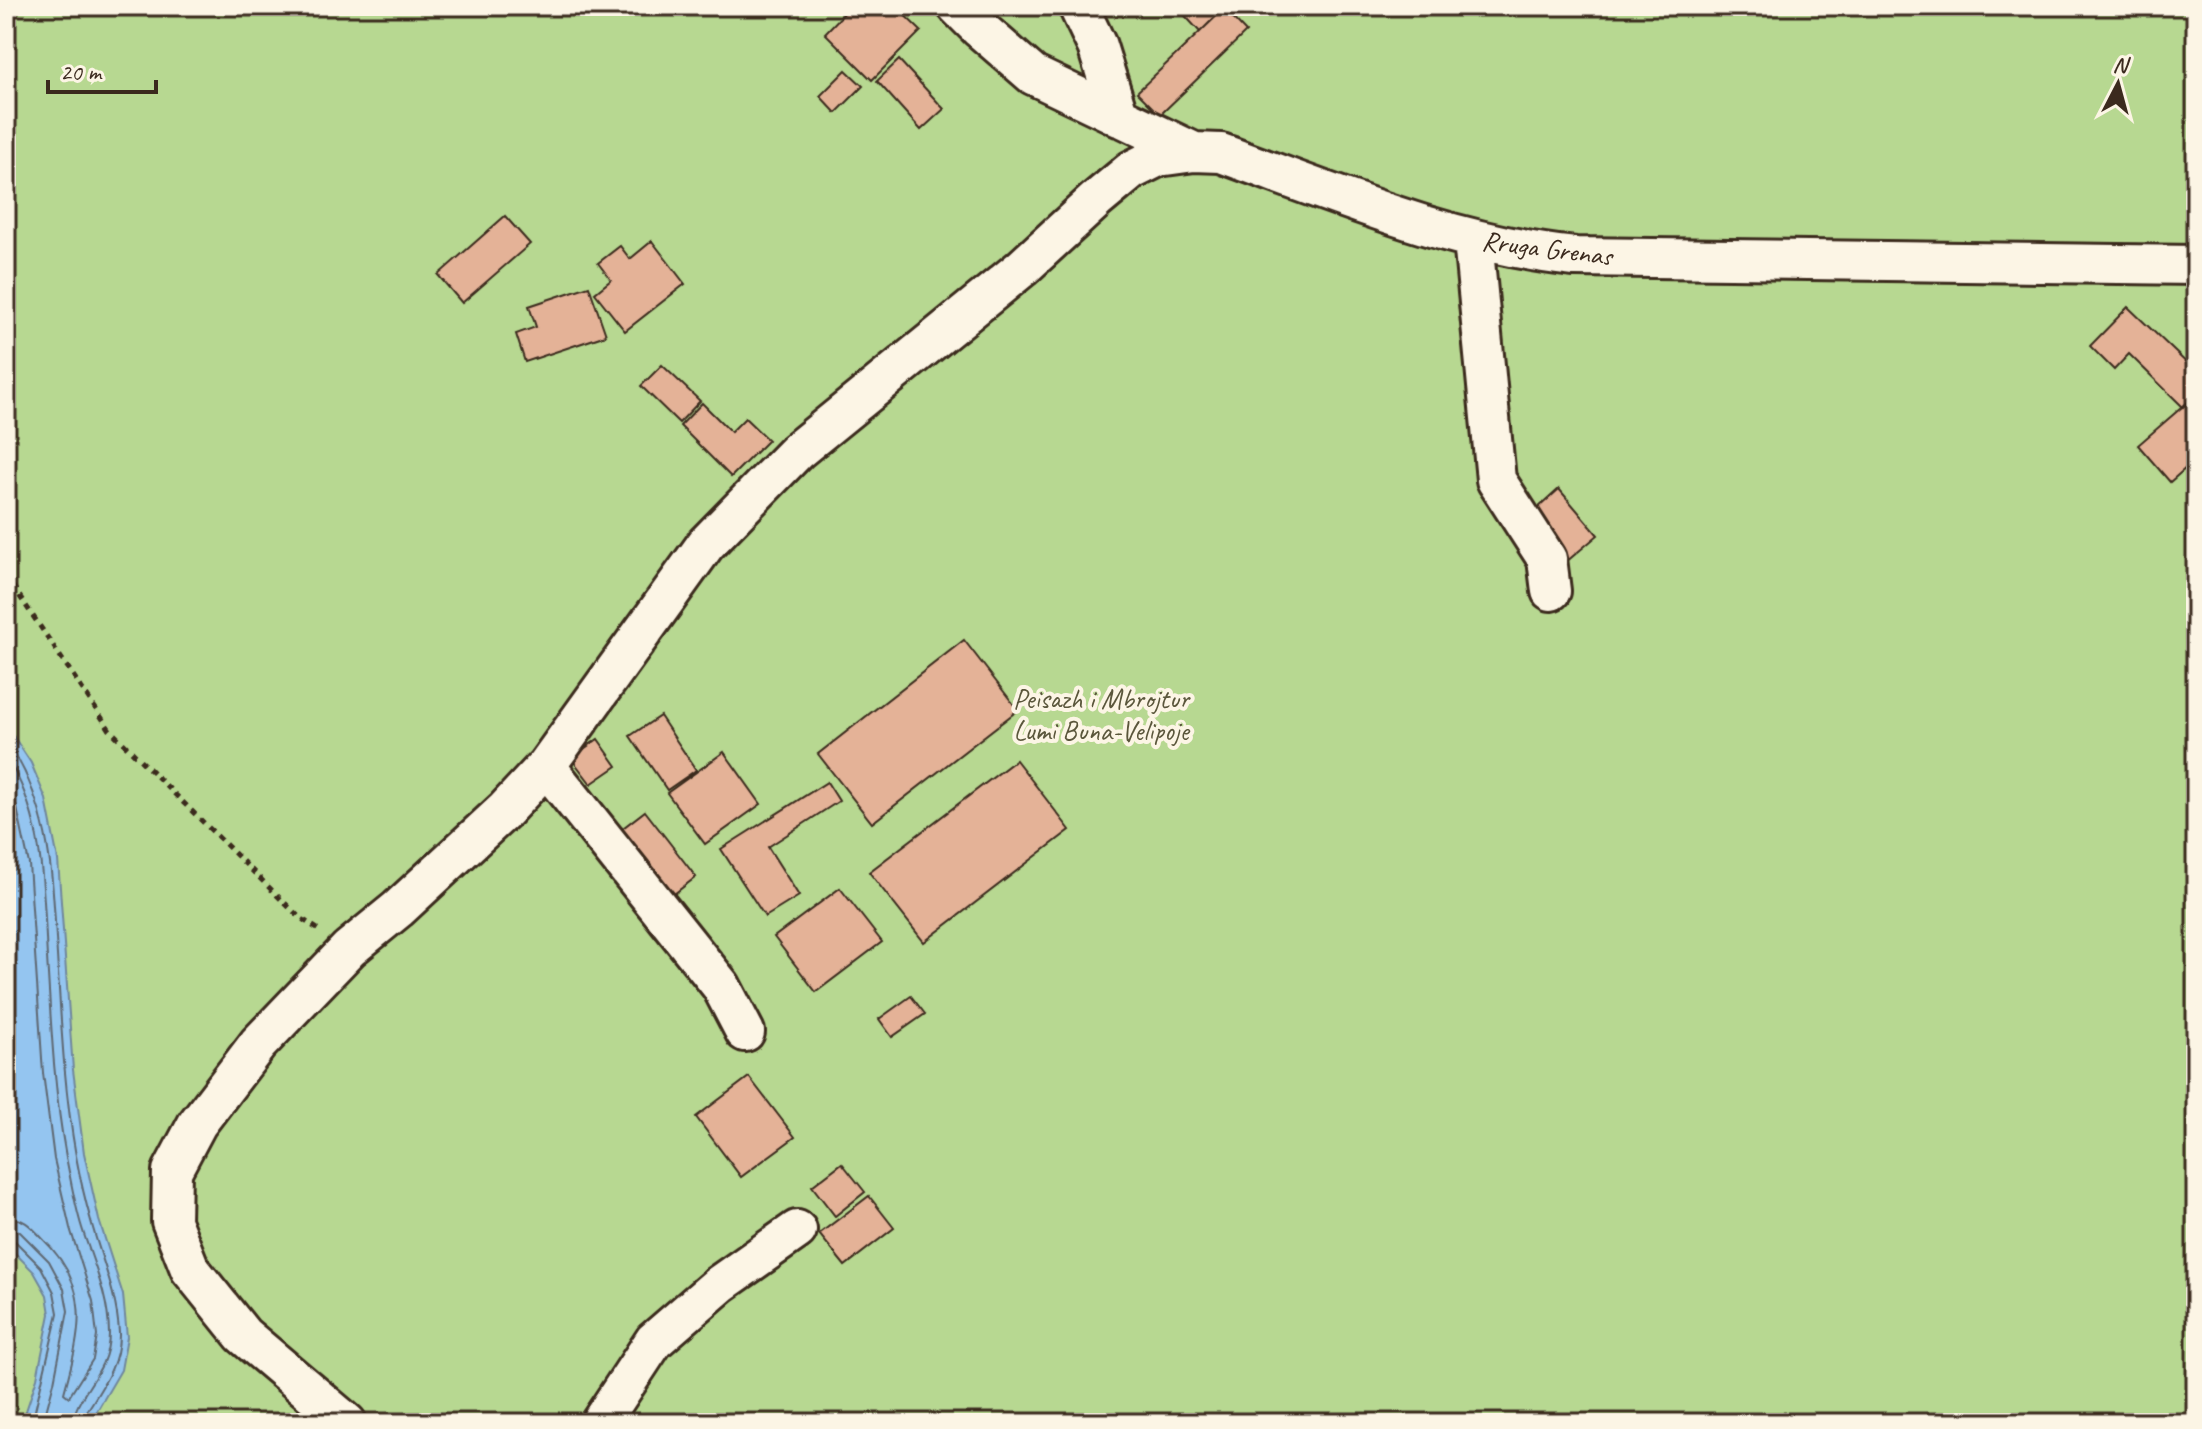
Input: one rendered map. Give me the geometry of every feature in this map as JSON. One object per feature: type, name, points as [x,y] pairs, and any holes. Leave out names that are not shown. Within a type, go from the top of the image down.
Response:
[{"type":"street","name":"Rruga Grenas","points":[[957,6],[1033,75],[1194,152],[1221,153],[1504,248],[1575,257],[2196,265]]},
{"type":"street","points":[[1078,6],[1097,46],[1119,117]]},
{"type":"street","points":[[347,1423],[243,1335],[190,1269],[171,1221],[172,1171],[197,1124],[258,1044],[349,949],[398,909],[505,810],[546,766],[706,544],[797,451],[1022,268],[1132,170],[1158,157],[1194,152]]},
{"type":"street","points":[[1473,240],[1496,480],[1547,559],[1551,591]]},
{"type":"street","points":[[546,766],[721,986],[745,1032]]},
{"type":"street","points":[[600,1423],[654,1341],[720,1284],[797,1230]]},
{"type":"path","points":[[6,576],[110,730],[299,917],[349,949]]},
{"type":"green space","name":"Peisazh i Mbrojtur Lumi Buna-Velipoje","points":[[6,6],[2196,6],[2196,1423],[6,1423]]},
{"type":"water","points":[[6,725],[31,763],[46,799],[58,860],[73,1070],[84,1153],[99,1220],[123,1295],[127,1337],[121,1370],[90,1423],[22,1423],[37,1378],[50,1314],[47,1295],[34,1272],[6,1244]]},
{"type":"building","points":[[851,6],[895,6],[921,31],[872,80],[825,33]]},
{"type":"building","points":[[1176,6],[1210,6],[1218,14],[1200,32]]},
{"type":"building","points":[[1224,9],[1246,32],[1160,115],[1137,92]]},
{"type":"building","points":[[899,60],[944,109],[921,130],[877,81]]},
{"type":"building","points":[[846,70],[863,86],[836,113],[820,96]]},
{"type":"building","points":[[505,216],[530,244],[462,303],[438,275]]},
{"type":"building","points":[[652,241],[685,284],[625,331],[595,293],[611,280],[598,263],[620,246],[630,259]]},
{"type":"building","points":[[589,286],[606,335],[525,362],[516,334],[536,327],[529,306]]},
{"type":"building","points":[[2128,307],[2196,372],[2196,394],[2183,407],[2129,354],[2114,370],[2090,346]]},
{"type":"building","points":[[662,365],[700,401],[679,423],[641,386]]},
{"type":"building","points":[[2196,395],[2196,459],[2170,482],[2138,445]]},
{"type":"building","points":[[702,403],[731,432],[745,418],[768,440],[731,477],[680,426]]},
{"type":"building","points":[[1559,489],[1598,535],[1566,562],[1527,518]]},
{"type":"building","points":[[964,640],[1018,710],[872,823],[818,754]]},
{"type":"building","points":[[660,716],[696,770],[667,790],[630,736]]},
{"type":"building","points":[[598,739],[617,766],[591,784],[571,758]]},
{"type":"building","points":[[724,752],[761,804],[705,844],[667,793]]},
{"type":"building","points":[[1016,760],[1070,830],[924,942],[869,872]]},
{"type":"building","points":[[827,782],[839,801],[768,847],[799,896],[765,917],[721,849]]},
{"type":"building","points":[[645,811],[696,877],[670,897],[619,831]]},
{"type":"building","points":[[840,888],[882,942],[816,992],[774,937]]},
{"type":"building","points":[[911,996],[925,1014],[892,1037],[879,1019]]},
{"type":"building","points":[[749,1077],[795,1137],[741,1177],[696,1117]]},
{"type":"building","points":[[842,1163],[865,1192],[835,1216],[812,1186]]},
{"type":"building","points":[[869,1196],[894,1228],[845,1266],[819,1234]]}]
